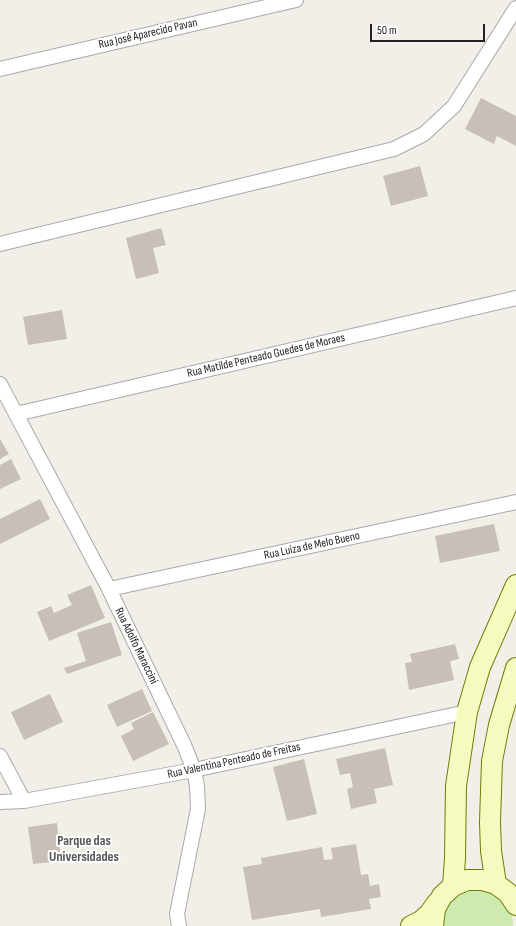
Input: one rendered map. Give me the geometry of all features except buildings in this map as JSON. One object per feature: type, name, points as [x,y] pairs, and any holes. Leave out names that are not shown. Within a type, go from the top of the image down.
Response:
[{"type":"main road","points":[[433,926],[435,909],[448,891],[455,858],[456,786],[467,712],[480,667],[516,585]]},
{"type":"main road","points":[[509,894],[491,851],[490,822],[492,760],[499,725],[516,668]]},
{"type":"main road","points":[[411,926],[421,921],[429,914],[448,891],[467,880],[482,880],[509,894]]},
{"type":"street","name":"Rua José Aparecido Pavan","points":[[0,69],[296,0]]},
{"type":"street","points":[[0,244],[394,149],[424,134],[454,106],[516,8]]},
{"type":"street","name":"Rua Matilde Penteado Guedes de Moraes","points":[[16,414],[516,298]]},
{"type":"street","name":"Rua Adolfo Maraccini","points":[[0,384],[109,589],[184,745],[194,770],[197,786],[198,809],[176,922]]},
{"type":"street","name":"Rua Luiza de Melo Bueno","points":[[109,589],[516,502]]},
{"type":"street","name":"Rua Valentina Penteado de Freitas","points":[[0,802],[24,801],[194,770],[467,712]]},
{"type":"street","points":[[0,756],[24,801]]},
{"type":"green space","points":[[466,887],[498,892],[512,913],[513,926],[440,926],[442,910]]},
{"type":"district","name":"Parque das Universidades","points":[[84,850]]}]
